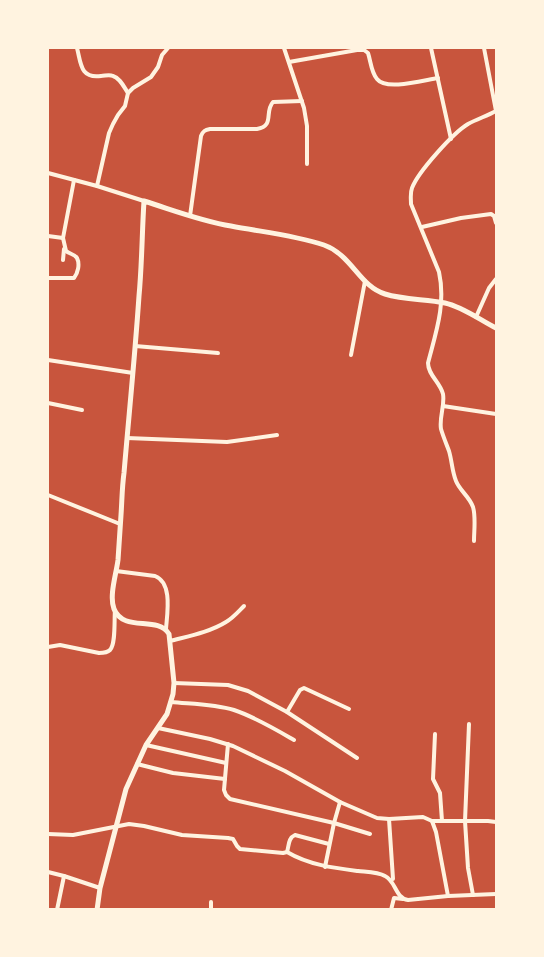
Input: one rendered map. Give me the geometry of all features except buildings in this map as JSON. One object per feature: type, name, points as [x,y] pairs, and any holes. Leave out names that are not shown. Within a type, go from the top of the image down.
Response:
[{"type":"street","points":[[77,48],[84,72],[87,75],[93,77],[114,76],[128,93]]},
{"type":"street","points":[[97,186],[108,133],[125,106],[128,93],[133,88],[152,78],[162,55],[168,48]]},
{"type":"street","points":[[284,48],[302,102],[307,126],[307,164]]},
{"type":"street","points":[[431,48],[451,139]]},
{"type":"street","points":[[474,542],[474,511],[469,498],[456,481],[449,451],[441,430],[442,392],[429,371],[428,363],[442,303],[442,291],[440,272],[411,204],[411,190],[423,170],[451,139],[467,125],[496,111],[484,48]]},
{"type":"street","points":[[289,62],[364,50],[368,53],[372,72],[380,83],[392,86],[438,78]]},
{"type":"street","points":[[190,216],[202,133],[210,129],[240,130],[263,128],[268,123],[269,108],[273,102],[302,102]]},
{"type":"street","points":[[48,173],[97,186],[212,222],[279,234],[325,246],[336,251],[347,260],[368,285],[375,290],[386,295],[454,306],[496,328]]},
{"type":"street","points":[[63,260],[63,238],[74,180]]},
{"type":"street","points":[[48,647],[60,646],[105,653],[112,647],[115,610],[112,595],[116,571],[140,294],[144,201]]},
{"type":"street","points":[[422,227],[461,218],[496,213]]},
{"type":"street","points":[[491,214],[494,216],[496,223]]},
{"type":"street","points":[[48,236],[63,238]]},
{"type":"street","points":[[48,278],[70,278],[76,276],[78,259],[76,256],[68,254],[64,247]]},
{"type":"street","points":[[476,317],[489,288],[496,279]]},
{"type":"street","points":[[351,354],[365,281]]},
{"type":"street","points":[[135,346],[218,353]]},
{"type":"street","points":[[48,360],[133,372]]},
{"type":"street","points":[[48,403],[82,410]]},
{"type":"street","points":[[443,406],[496,414]]},
{"type":"street","points":[[127,438],[227,442],[277,435]]},
{"type":"street","points":[[48,495],[120,524]]},
{"type":"street","points":[[116,571],[155,576],[164,582],[168,603],[166,629]]},
{"type":"street","points":[[170,642],[226,623],[244,606]]},
{"type":"street","points":[[97,910],[100,888],[126,789],[146,745],[167,714],[174,683],[170,634],[166,629],[160,626],[128,622],[120,618],[115,610]]},
{"type":"street","points":[[174,683],[214,684],[238,687],[248,691],[287,712],[357,758]]},
{"type":"street","points":[[287,712],[300,690],[304,688],[349,709]]},
{"type":"street","points":[[171,702],[233,710],[266,724],[294,740]]},
{"type":"street","points":[[469,724],[465,821],[473,895]]},
{"type":"street","points":[[158,728],[228,744],[285,771],[340,802],[376,818],[423,817],[432,821],[496,822]]},
{"type":"street","points":[[435,734],[433,779],[440,793],[442,821]]},
{"type":"street","points":[[228,744],[224,790],[230,799],[334,823],[370,834]]},
{"type":"street","points":[[146,745],[226,763]]},
{"type":"street","points":[[137,764],[165,771],[225,779]]},
{"type":"street","points":[[326,867],[340,802]]},
{"type":"street","points":[[389,819],[393,879]]},
{"type":"street","points":[[432,821],[436,832],[448,896]]},
{"type":"street","points":[[48,834],[73,836],[130,824],[182,835],[228,838],[233,839],[240,849],[287,852],[295,857],[326,867],[386,876],[403,899]]},
{"type":"street","points":[[287,852],[290,839],[295,835],[330,844]]},
{"type":"street","points":[[48,872],[100,888]]},
{"type":"street","points":[[57,910],[64,876]]},
{"type":"street","points":[[391,910],[394,898],[408,900],[496,894]]},
{"type":"street","points":[[211,902],[211,910]]}]
